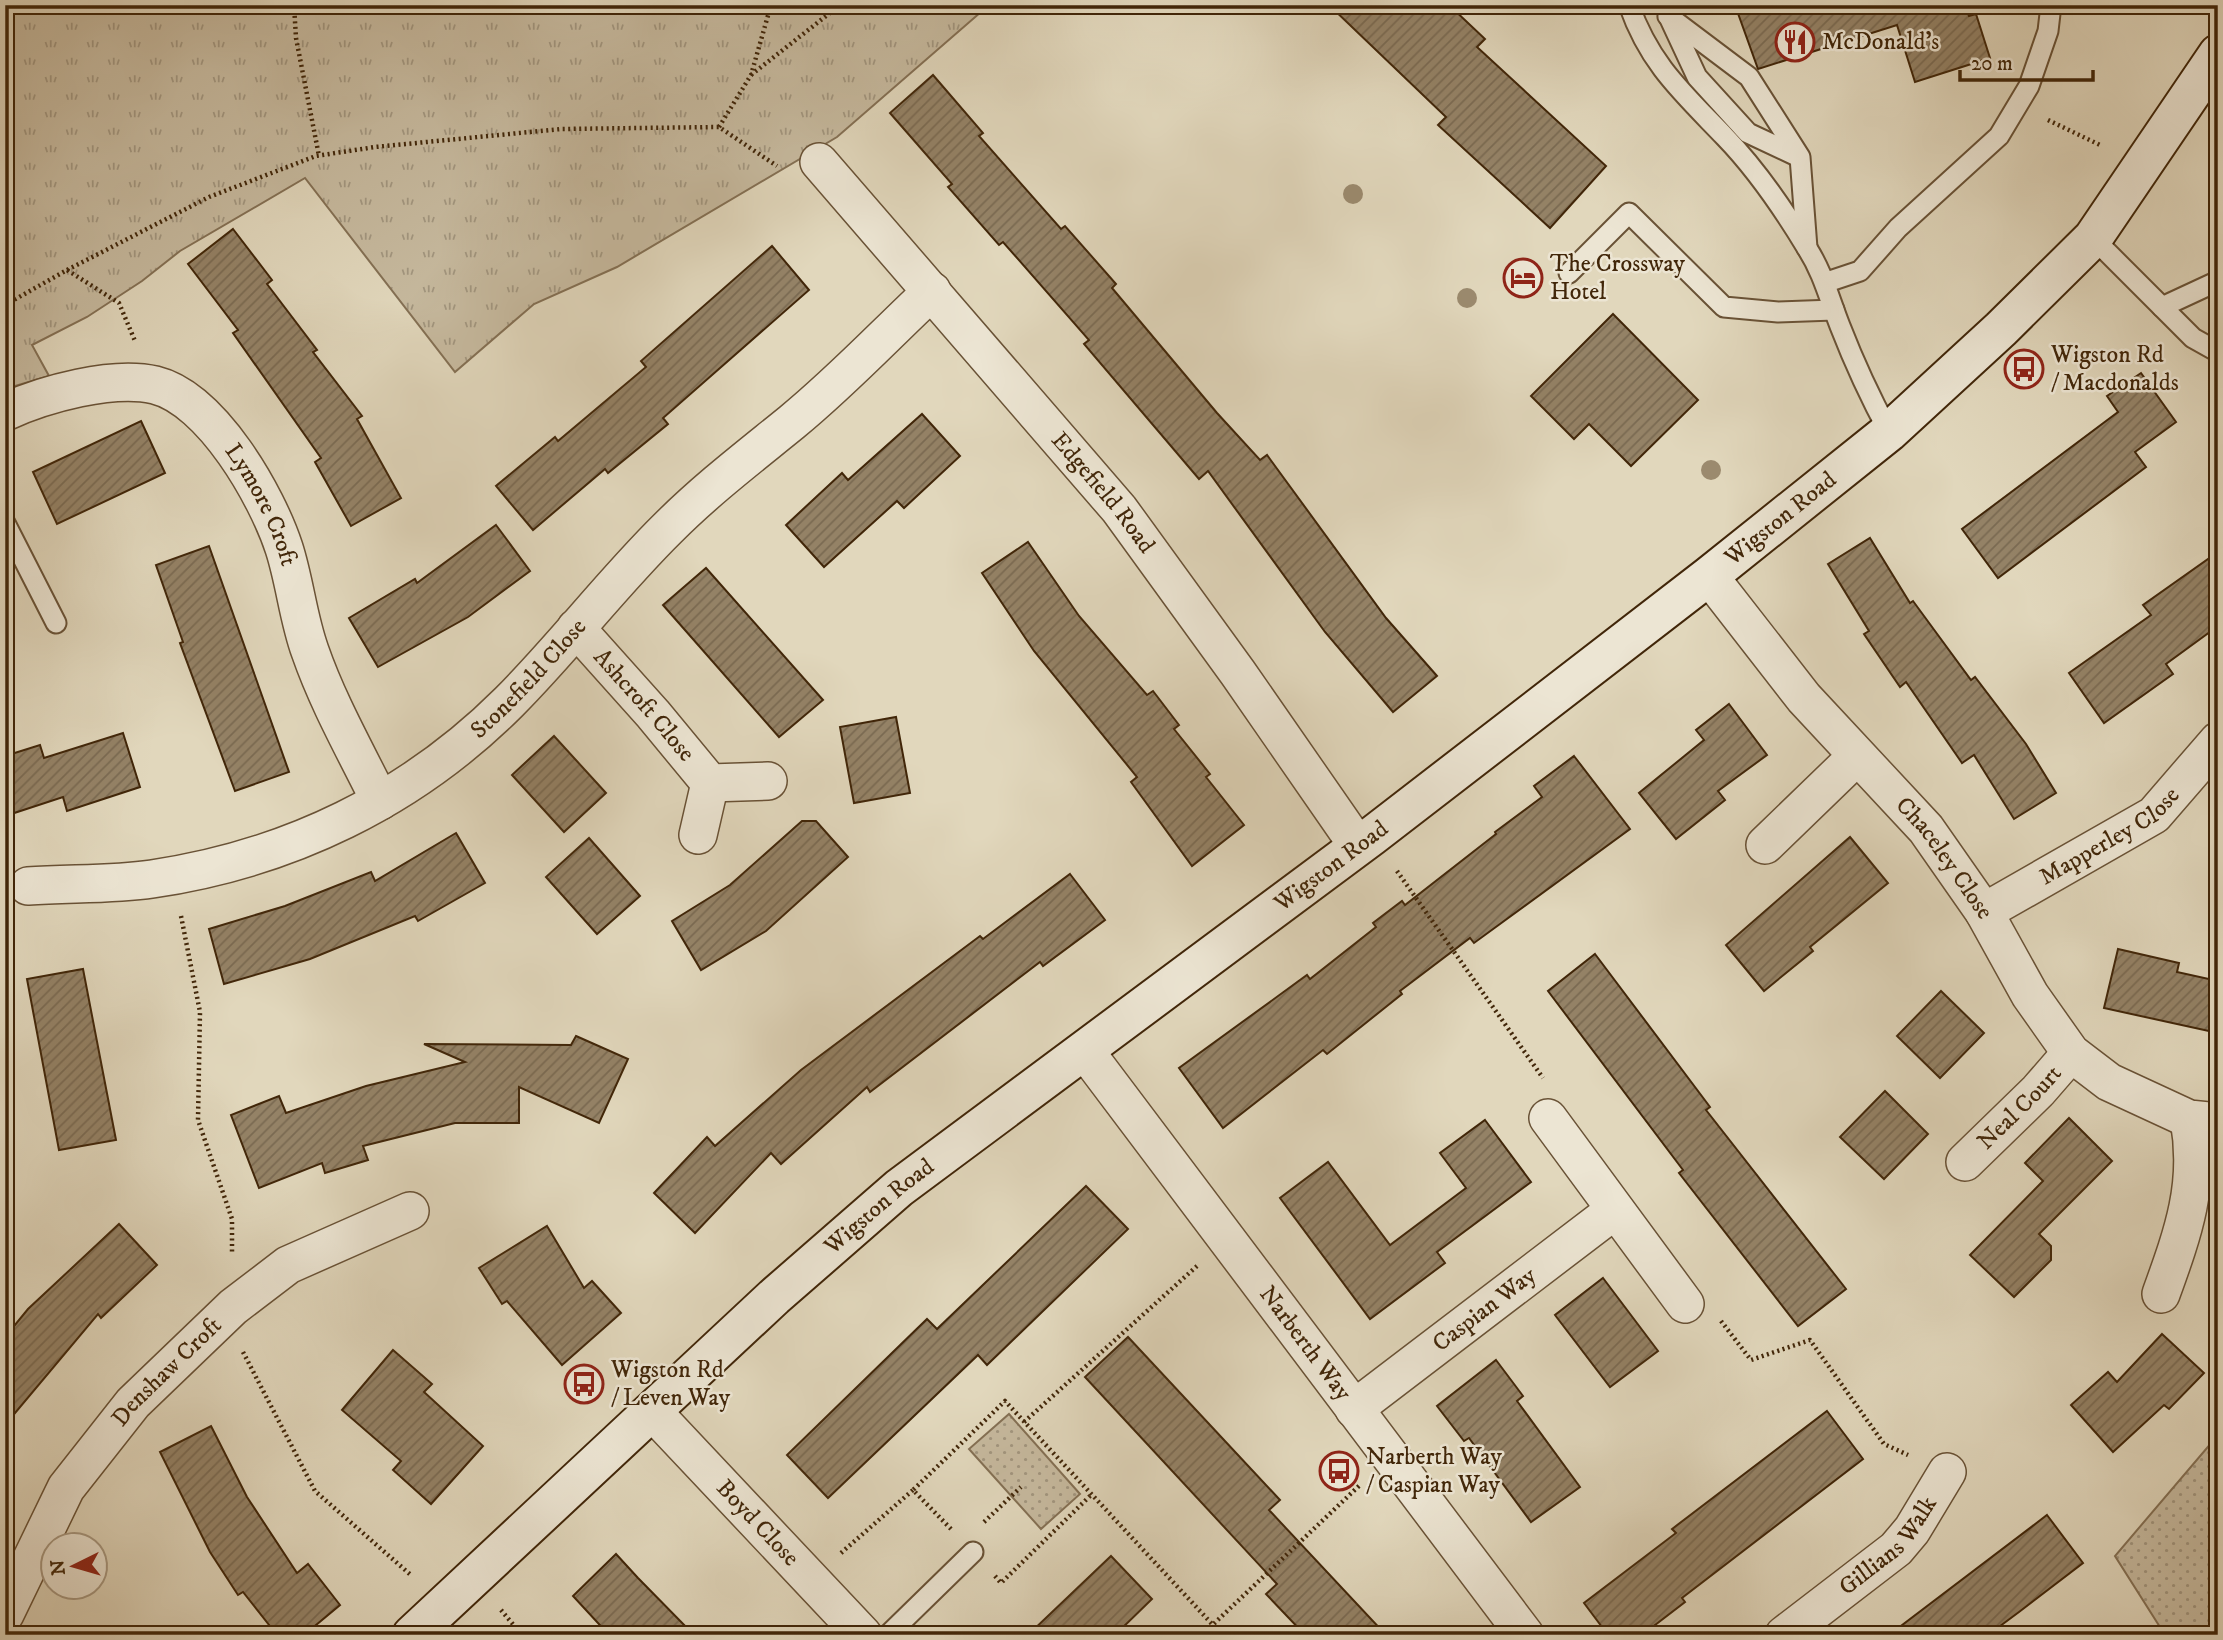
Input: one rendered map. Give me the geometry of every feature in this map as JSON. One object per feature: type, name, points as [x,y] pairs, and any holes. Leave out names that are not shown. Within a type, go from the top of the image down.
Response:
[{"type":"street","name":"Wigston Road","points":[[412,1635],[774,1297],[900,1188],[1365,841],[1709,576],[1889,432],[2001,330],[2093,237],[2215,48]]},
{"type":"street","name":"Edgefield Road","points":[[820,162],[1119,509],[1365,841]]},
{"type":"street","name":"Stonefield Close","points":[[29,886],[152,879],[265,853],[324,832],[446,760],[509,702],[620,577],[720,478],[792,422],[932,291]]},
{"type":"street","name":"Lymore Croft","points":[[5,412],[49,396],[86,387],[127,382],[156,386],[179,396],[211,424],[244,464],[268,508],[294,580],[310,651],[380,801]]},
{"type":"street","name":"Chaceley Close","points":[[1709,576],[1759,644],[1857,757],[1926,829],[1984,912],[2030,995],[2071,1053],[2109,1082],[2203,1120],[2195,1152],[2192,1192],[2183,1233],[2161,1294]]},
{"type":"street","name":"Ashcroft Close","points":[[576,628],[653,713],[710,783]]},
{"type":"street","name":"Mapperley Close","points":[[1984,912],[2154,815],[2218,741]]},
{"type":"street","points":[[1765,845],[1857,757]]},
{"type":"street","name":"Ashcroft Close","points":[[710,783],[768,781]]},
{"type":"street","name":"Ashcroft Close","points":[[698,835],[710,783]]},
{"type":"street","name":"Narberth Way","points":[[1086,1051],[1525,1635]]},
{"type":"street","name":"Neal Court","points":[[1965,1163],[2038,1091],[2071,1053]]},
{"type":"street","points":[[1548,1118],[1685,1304]]},
{"type":"street","name":"Caspian Way","points":[[1354,1409],[1615,1210]]},
{"type":"street","name":"Denshaw Croft","points":[[5,1614],[66,1488],[133,1403],[233,1307],[288,1265],[410,1211]]},
{"type":"street","name":"Boyd Close","points":[[652,1411],[863,1635]]},
{"type":"street","name":"Gillians Walk","points":[[1784,1635],[1896,1549],[1912,1530],[1947,1472]]},
{"type":"lane","points":[[1629,5],[1655,63],[1681,94],[1726,138],[1808,248],[1827,282],[1834,310],[1856,368],[1889,432]]},
{"type":"lane","points":[[1827,282],[1860,271],[1898,228],[1999,136],[2018,106],[2048,30],[2051,5]]},
{"type":"lane","points":[[1670,10],[1749,77],[1800,157],[1808,248]]},
{"type":"lane","points":[[1670,10],[1697,77],[1748,133],[1800,157]]},
{"type":"lane","points":[[1569,273],[1629,213],[1724,307],[1778,312],[1834,310]]},
{"type":"lane","points":[[2093,237],[2193,338],[2218,352]]},
{"type":"lane","points":[[2162,307],[2218,281]]},
{"type":"lane","points":[[5,523],[55,623]]},
{"type":"lane","points":[[888,1635],[968,1547]]},
{"type":"path","points":[[294,5],[296,38],[319,156]]},
{"type":"path","points":[[719,127],[751,75],[771,5]]},
{"type":"path","points":[[751,75],[840,5]]},
{"type":"path","points":[[2018,106],[2100,145]]},
{"type":"path","points":[[5,305],[209,197],[319,156],[561,129],[719,127],[781,169],[820,162]]},
{"type":"path","points":[[67,270],[119,303],[156,386]]},
{"type":"path","points":[[1365,841],[1549,1087],[1548,1118]]},
{"type":"path","points":[[1024,1422],[1226,1240]]},
{"type":"path","points":[[1685,1304],[1704,1298],[1751,1360],[1810,1340],[1884,1444],[1947,1472]]},
{"type":"path","points":[[811,1579],[912,1490],[1005,1401],[1213,1625]]},
{"type":"path","points":[[1202,1635],[1351,1491],[1394,1462]]},
{"type":"path","points":[[968,1547],[1021,1487]]},
{"type":"path","points":[[912,1490],[1001,1583],[1091,1495]]},
{"type":"green space","points":[[5,5],[989,5],[837,137],[617,267],[534,304],[455,372],[305,178],[180,251],[142,281],[87,317],[32,345],[49,376],[5,389]]},
{"type":"green space","points":[[1009,1414],[1080,1494],[1041,1529],[969,1449]]},
{"type":"green space","points":[[2218,1435],[2218,1635],[2165,1635],[2115,1556]]},
{"type":"building","points":[[1329,5],[1449,5],[1485,39],[1477,47],[1606,166],[1550,228],[1438,125],[1446,117]]},
{"type":"building","name":"McDonald's","points":[[1735,5],[1965,5],[1969,16],[1976,14],[1990,58],[1915,82],[1897,25],[1758,69]]},
{"type":"building","points":[[933,75],[983,133],[979,136],[1061,229],[1065,226],[1116,284],[1112,288],[1217,413],[1260,460],[1267,455],[1386,618],[1437,676],[1393,712],[1325,632],[1208,471],[1199,479],[1084,344],[1089,340],[1003,242],[999,245],[948,187],[952,184],[890,113]]},
{"type":"building","points":[[233,229],[272,280],[267,284],[317,350],[313,352],[362,416],[357,419],[401,498],[351,526],[315,462],[321,458],[233,333],[238,330],[188,264]]},
{"type":"building","points":[[772,246],[809,290],[663,418],[668,424],[608,473],[605,469],[533,530],[496,486],[555,437],[558,441],[646,367],[641,361]]},
{"type":"building","points":[[1613,314],[1698,400],[1631,466],[1589,424],[1574,439],[1531,396]]},
{"type":"building","points":[[2141,373],[2176,422],[2135,452],[2146,467],[1998,578],[1962,529],[2118,412],[2107,396]]},
{"type":"building","points":[[922,414],[960,456],[904,508],[897,501],[824,567],[786,525],[842,473],[848,480]]},
{"type":"building","points":[[141,421],[165,473],[57,524],[33,472]]},
{"type":"building","points":[[496,525],[530,571],[468,617],[378,667],[349,618],[415,579],[417,583]]},
{"type":"building","points":[[1870,538],[1910,603],[1913,601],[1971,680],[1975,677],[2026,744],[2056,793],[2014,819],[1974,755],[1962,763],[1906,682],[1900,687],[1864,634],[1869,631],[1828,564]]},
{"type":"building","points":[[1028,542],[1079,616],[1147,695],[1153,691],[1179,725],[1174,729],[1210,774],[1206,777],[1244,825],[1192,866],[1131,782],[1137,777],[1034,651],[982,573]]},
{"type":"building","points":[[209,546],[289,772],[235,791],[180,643],[183,642],[156,565]]},
{"type":"building","points":[[2218,552],[2218,626],[2166,664],[2173,674],[2104,723],[2069,673],[2151,615],[2143,605]]},
{"type":"building","points":[[706,568],[823,700],[779,737],[663,605]]},
{"type":"building","points":[[1729,704],[1767,755],[1718,791],[1725,800],[1676,839],[1639,793],[1704,740],[1696,730]]},
{"type":"building","points":[[896,717],[910,793],[854,803],[840,727]]},
{"type":"building","points":[[123,733],[140,787],[67,811],[63,797],[5,816],[5,756],[40,745],[44,758]]},
{"type":"building","points":[[554,736],[606,793],[564,832],[512,775]]},
{"type":"building","points":[[1574,756],[1630,829],[1474,943],[1470,938],[1400,991],[1402,994],[1327,1054],[1323,1050],[1223,1128],[1179,1068],[1307,975],[1310,979],[1376,927],[1373,923],[1402,901],[1405,905],[1496,834],[1495,832],[1542,797],[1534,786]]},
{"type":"building","points":[[802,821],[816,821],[848,857],[766,931],[701,970],[672,921],[730,885]]},
{"type":"building","points":[[456,833],[485,883],[418,921],[415,916],[310,959],[224,984],[209,929],[285,906],[371,872],[375,881]]},
{"type":"building","points":[[1850,837],[1888,883],[1810,947],[1813,951],[1764,991],[1726,945]]},
{"type":"building","points":[[589,838],[640,896],[597,934],[546,877]]},
{"type":"building","points":[[1070,874],[1105,920],[1043,966],[1040,962],[870,1092],[867,1087],[781,1164],[771,1153],[695,1233],[654,1193],[707,1137],[715,1146],[801,1070],[980,936],[983,939]]},
{"type":"building","points":[[2118,949],[2179,963],[2177,972],[2218,981],[2218,1033],[2104,1008]]},
{"type":"building","points":[[1595,954],[1710,1107],[1706,1110],[1846,1289],[1798,1326],[1679,1173],[1683,1170],[1548,991]]},
{"type":"building","points":[[83,969],[116,1140],[59,1150],[27,979]]},
{"type":"building","points":[[1941,991],[1984,1033],[1940,1078],[1897,1036]]},
{"type":"building","points":[[576,1036],[628,1059],[599,1123],[519,1087],[519,1123],[455,1123],[363,1146],[368,1160],[325,1173],[322,1163],[259,1188],[231,1115],[279,1096],[286,1113],[366,1086],[465,1062],[424,1044],[571,1045]]},
{"type":"building","points":[[1885,1091],[1928,1134],[1884,1179],[1840,1137]]},
{"type":"building","points":[[2069,1118],[2112,1161],[2039,1234],[2051,1246],[2051,1260],[2014,1297],[1970,1255],[2043,1181],[2025,1163]]},
{"type":"building","points":[[1485,1120],[1531,1182],[1437,1252],[1445,1263],[1370,1319],[1280,1198],[1328,1162],[1390,1245],[1466,1188],[1440,1153]]},
{"type":"building","points":[[1086,1186],[1128,1229],[987,1365],[978,1355],[828,1498],[787,1455],[927,1319],[937,1329]]},
{"type":"building","points":[[119,1224],[157,1265],[101,1318],[98,1314],[5,1425],[5,1337],[28,1309]]},
{"type":"building","points":[[547,1226],[584,1288],[592,1281],[621,1313],[562,1365],[507,1301],[502,1304],[479,1268]]},
{"type":"building","points":[[1603,1278],[1658,1351],[1610,1387],[1555,1315]]},
{"type":"building","points":[[2162,1334],[2204,1373],[2169,1409],[2164,1405],[2113,1452],[2071,1405],[2108,1372],[2117,1382]]},
{"type":"building","points":[[1128,1337],[1280,1500],[1269,1510],[1386,1635],[1305,1635],[1266,1594],[1277,1584],[1085,1377]]},
{"type":"building","points":[[393,1350],[432,1384],[424,1392],[483,1446],[431,1504],[393,1470],[401,1461],[342,1410]]},
{"type":"building","points":[[1496,1360],[1523,1396],[1517,1401],[1580,1487],[1531,1522],[1469,1438],[1464,1441],[1437,1406]]},
{"type":"building","points":[[1827,1411],[1863,1459],[1682,1598],[1685,1602],[1642,1635],[1608,1635],[1584,1603],[1676,1533],[1672,1529]]},
{"type":"building","points":[[211,1426],[247,1497],[297,1573],[308,1564],[340,1605],[304,1635],[277,1635],[243,1592],[238,1595],[210,1552],[160,1452]]},
{"type":"building","points":[[2047,1515],[2083,1563],[2019,1612],[1988,1635],[1889,1635]]},
{"type":"building","points":[[616,1554],[694,1635],[609,1635],[573,1596]]},
{"type":"building","points":[[1111,1556],[1152,1599],[1115,1635],[1028,1635]]},
{"type":"place","name":"McDonald's","points":[[1795,42]]},
{"type":"place","name":"The Crossway Hotel","points":[[1523,278]]},
{"type":"place","name":"Wigston Rd / Macdonalds","points":[[2024,369]]},
{"type":"place","name":"Wigston Rd / Leven Way","points":[[584,1384]]},
{"type":"place","name":"Narberth Way / Caspian Way","points":[[1339,1471]]}]
